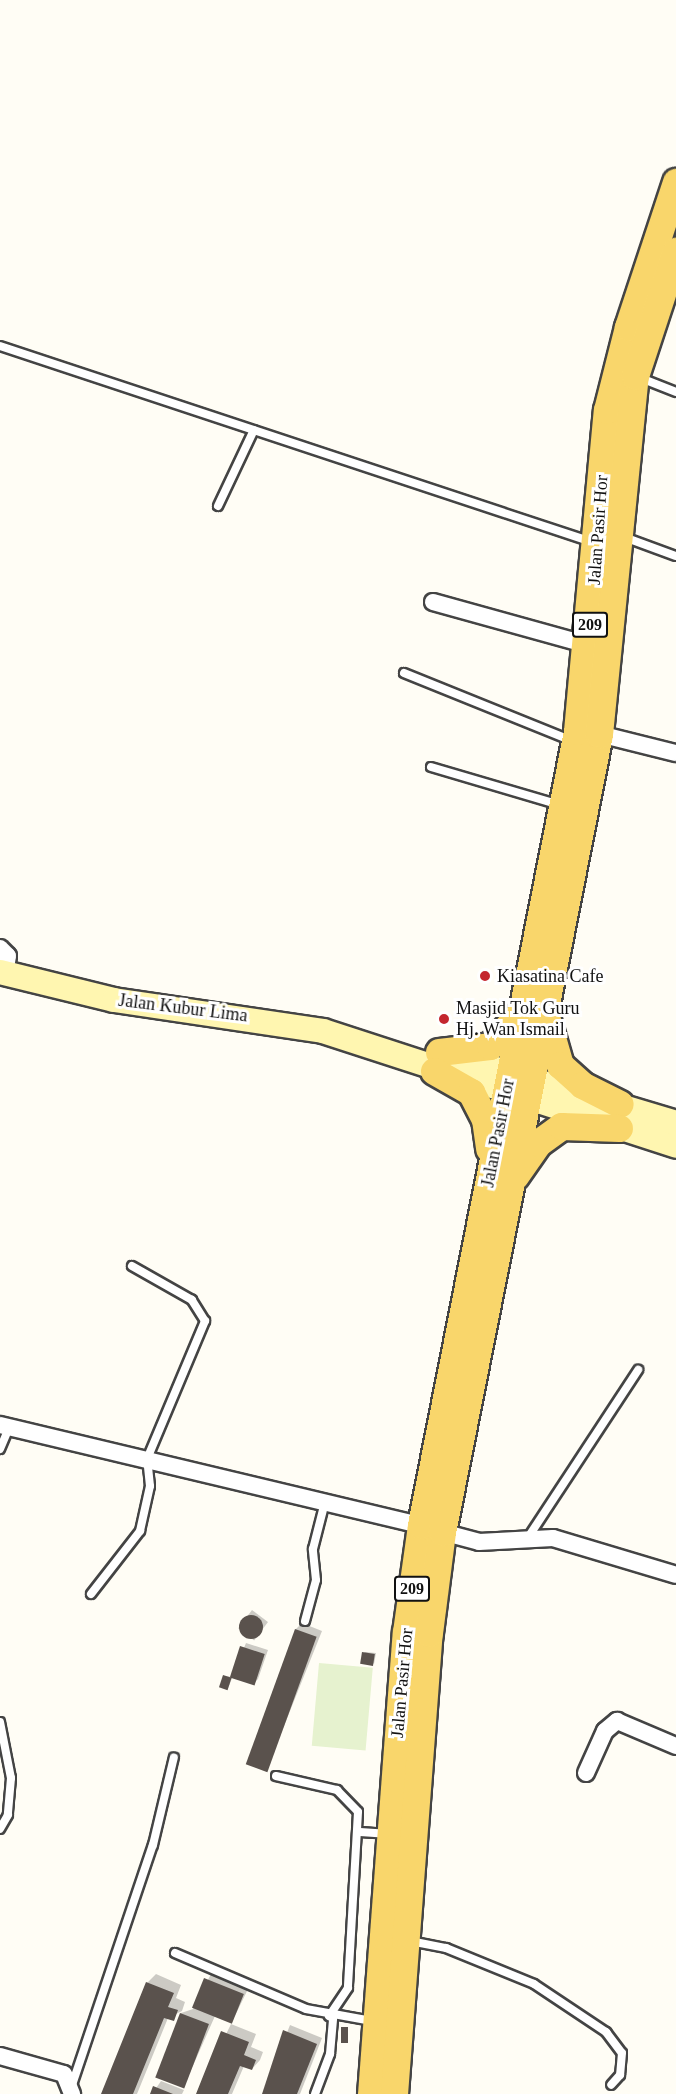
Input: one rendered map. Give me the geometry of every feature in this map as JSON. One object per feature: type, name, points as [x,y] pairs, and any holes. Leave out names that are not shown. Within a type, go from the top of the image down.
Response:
[{"type":"main road","name":"Jalan Pasir Hor","points":[[371,2094],[390,1834],[431,1529],[491,1165],[518,1084],[587,738],[609,540],[616,370],[676,182]]},
{"type":"main road","name":"Jalan Pasir Hor","points":[[534,1010],[564,806],[587,738],[588,645],[609,540],[635,376],[676,251]]},
{"type":"main road","name":"Jalan Kubur Lima","points":[[2,973],[114,1000],[248,1016],[366,1043],[518,1084],[619,1116]]},
{"type":"main road","points":[[437,1061],[490,1046],[534,1010],[560,1065],[619,1116],[676,1146]]},
{"type":"main road","points":[[437,1061],[471,1092],[480,1105],[491,1165]]},
{"type":"main road","name":"Jalan Pasir Hor","points":[[394,2094],[431,1529],[509,1186],[518,1084]]},
{"type":"main road","points":[[509,1186],[538,1143],[561,1126],[619,1116],[676,1123]]},
{"type":"street","points":[[433,602],[588,645]]},
{"type":"street","points":[[587,738],[676,753]]},
{"type":"street","points":[[0,948],[8,956],[2,973]]},
{"type":"street","points":[[5,1425],[325,1502],[479,1542],[529,1536],[553,1538],[676,1575]]},
{"type":"street","points":[[586,1773],[605,1731],[617,1721],[676,1746]]},
{"type":"street","points":[[0,2056],[64,2074],[72,2090]]},
{"type":"lane","points":[[0,346],[254,430],[609,540],[676,555]]},
{"type":"lane","points":[[635,376],[676,392]]},
{"type":"lane","points":[[218,506],[254,430]]},
{"type":"lane","points":[[404,673],[587,738]]},
{"type":"lane","points":[[431,767],[564,806]]},
{"type":"lane","points":[[91,1594],[140,1531],[150,1486],[147,1459],[205,1321],[192,1300],[132,1266]]},
{"type":"lane","points":[[529,1536],[638,1370]]},
{"type":"lane","points":[[0,1449],[5,1425]]},
{"type":"lane","points":[[305,1621],[318,1571],[313,1549],[325,1502]]},
{"type":"lane","points":[[0,1722],[11,1778],[8,1815],[0,1829]]},
{"type":"lane","points":[[72,2090],[153,1845],[174,1757]]},
{"type":"lane","points":[[276,1776],[337,1790],[353,1803],[360,1832],[348,1988],[331,2017],[330,2054],[315,2094]]},
{"type":"lane","points":[[360,1832],[390,1834]]},
{"type":"lane","points":[[404,1939],[484,1962],[534,1984],[591,2021],[622,2054],[620,2075],[611,2085]]},
{"type":"lane","points":[[175,1953],[331,2017],[376,2021]]},
{"type":"green space","points":[[319,1663],[373,1668],[366,1750],[312,1746]]},
{"type":"building","points":[[251,1615],[260,1618],[263,1627],[260,1636],[251,1639],[242,1636],[239,1627],[242,1618]]},
{"type":"building","points":[[295,1629],[317,1637],[267,1772],[246,1764]]},
{"type":"building","points":[[240,1646],[265,1654],[255,1685],[230,1677]]},
{"type":"building","points":[[362,1652],[375,1654],[373,1666],[360,1664]]},
{"type":"building","points":[[223,1675],[232,1678],[228,1690],[219,1687]]},
{"type":"building","points":[[204,1978],[244,1994],[232,2024],[192,2008]]},
{"type":"building","points":[[146,1982],[174,1993],[168,2007],[178,2010],[174,2021],[164,2018],[133,2094],[101,2094]]},
{"type":"building","points":[[180,2013],[209,2024],[184,2089],[155,2077]]},
{"type":"building","points":[[341,2027],[348,2027],[348,2043],[341,2043]]},
{"type":"building","points":[[283,2030],[317,2044],[297,2094],[262,2094]]},
{"type":"building","points":[[221,2031],[249,2042],[244,2055],[256,2060],[252,2070],[240,2066],[228,2094],[196,2094]]},
{"type":"building","points":[[153,2086],[173,2094],[150,2094]]},
{"type":"place","name":"Kiasatina Cafe","points":[[485,976]]},
{"type":"place","name":"Masjid Tok Guru Hj. Wan Ismail","points":[[444,1019]]}]
